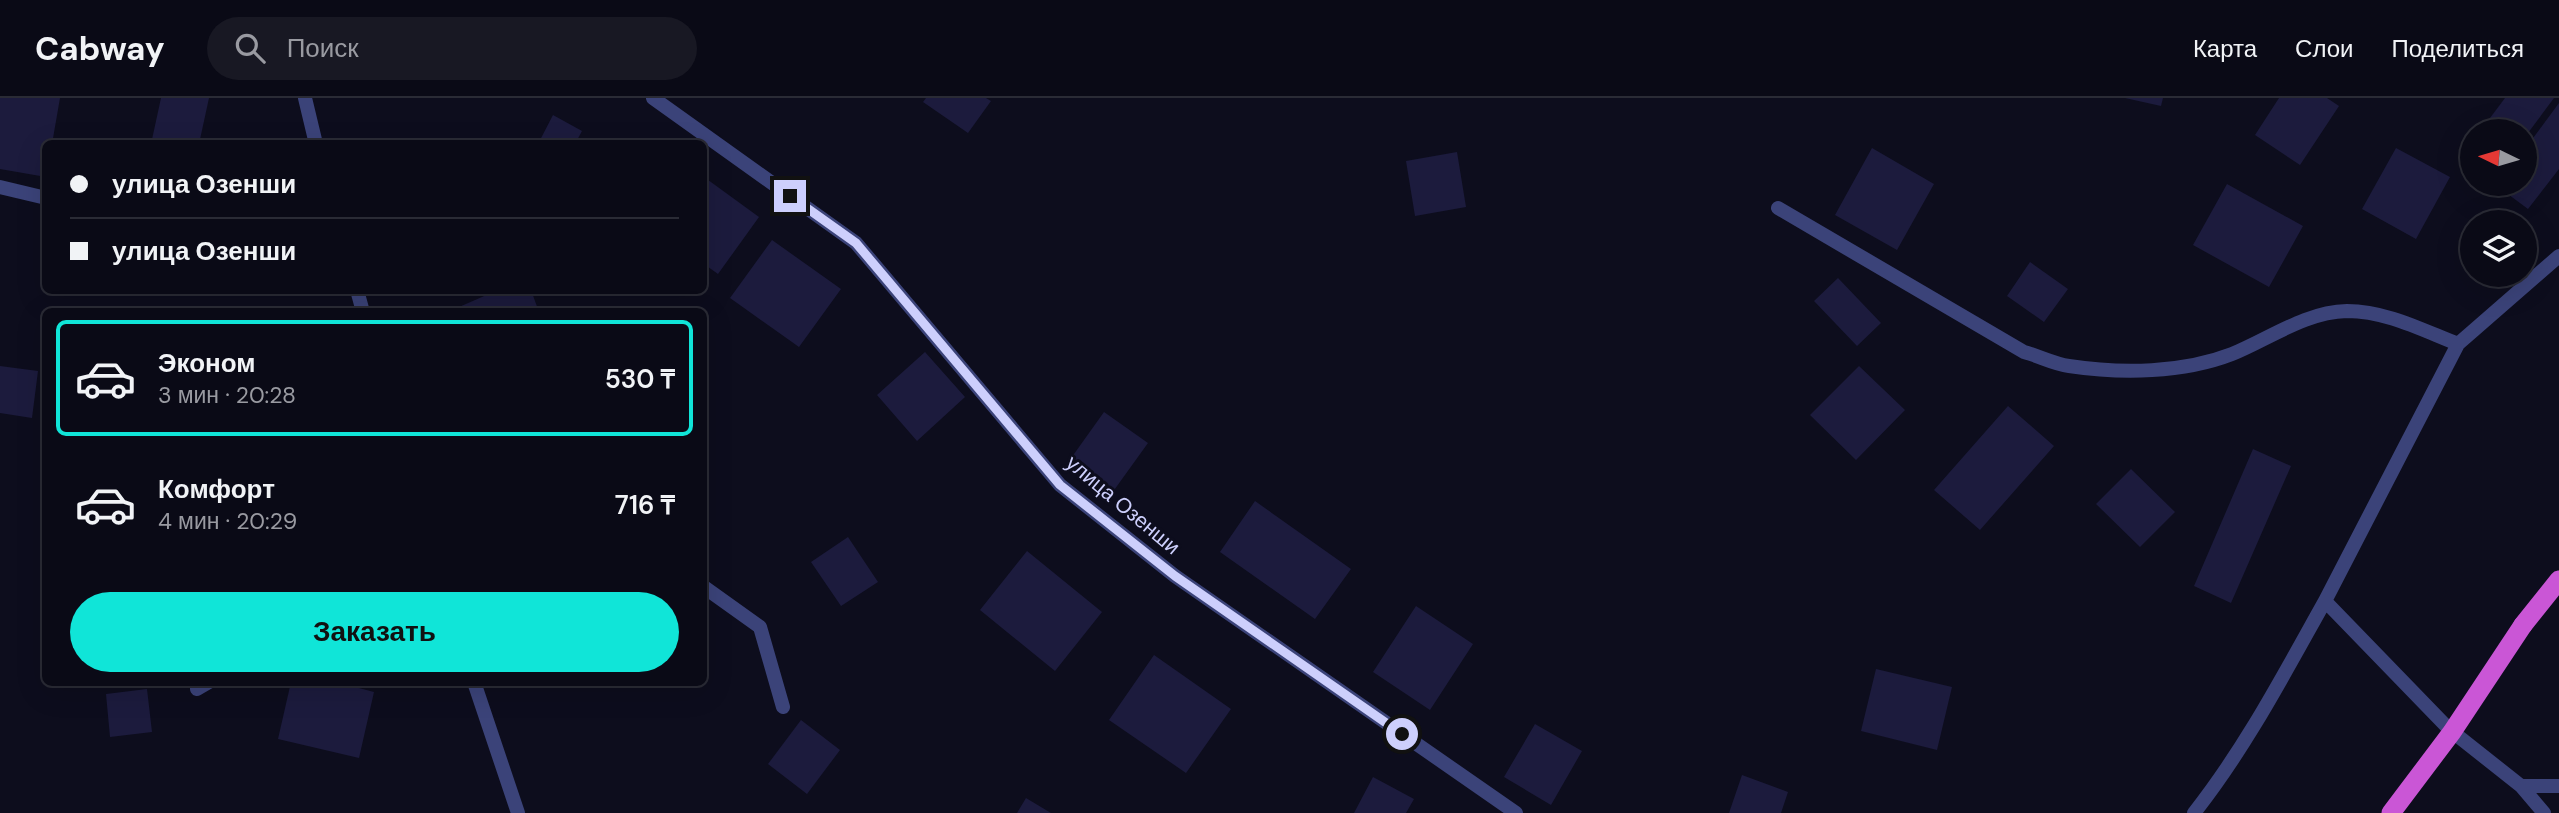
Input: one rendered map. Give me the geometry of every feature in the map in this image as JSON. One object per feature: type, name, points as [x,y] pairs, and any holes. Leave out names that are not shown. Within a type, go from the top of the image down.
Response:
[{"type":"highway","points":[[2391,813],[2452,732],[2524,625],[2559,580]]},
{"type":"street","points":[[304,98],[315,140]]},
{"type":"street","name":"улица Озенши","points":[[653,98],[856,243],[1060,485],[1175,576],[1516,813]]},
{"type":"street","points":[[0,187],[42,197]]},
{"type":"street","points":[[1777,208],[2024,352],[2068,366],[2132,370],[2190,366],[2232,354],[2307,319],[2343,311],[2372,312],[2458,344]]},
{"type":"street","points":[[2194,813],[2257,722],[2325,601],[2458,344],[2559,256]]},
{"type":"street","points":[[707,589],[760,627],[783,707]]},
{"type":"street","points":[[2325,601],[2449,729],[2521,786],[2541,812]]},
{"type":"street","points":[[475,686],[517,813]]},
{"type":"street","points":[[2521,786],[2559,786]]},
{"type":"building","points":[[0,98],[60,98],[53,140],[42,140],[42,176],[0,169]]},
{"type":"building","points":[[161,98],[209,98],[200,140],[152,140]]},
{"type":"building","points":[[926,98],[986,98],[991,101],[968,133],[923,102]]},
{"type":"building","points":[[2125,98],[2163,98],[2161,106]]},
{"type":"building","points":[[2279,98],[2327,98],[2339,106],[2300,165],[2255,135]]},
{"type":"building","points":[[2505,98],[2554,98],[2538,120],[2489,119]]},
{"type":"building","points":[[2559,103],[2559,169],[2528,209],[2510,196],[2538,196],[2538,131]]},
{"type":"building","points":[[553,115],[582,131],[577,140],[540,140]]},
{"type":"building","points":[[1872,148],[1934,184],[1897,250],[1835,215]]},
{"type":"building","points":[[2396,148],[2450,177],[2416,239],[2362,209]]},
{"type":"building","points":[[1457,152],[1466,207],[1415,216],[1406,161]]},
{"type":"building","points":[[707,179],[759,217],[718,274],[707,266]]},
{"type":"building","points":[[2227,184],[2303,226],[2269,287],[2193,245]]},
{"type":"building","points":[[772,240],[841,289],[799,347],[730,298]]},
{"type":"building","points":[[2030,262],[2068,289],[2044,322],[2007,296]]},
{"type":"building","points":[[1838,278],[1881,323],[1857,346],[1814,301]]},
{"type":"building","points":[[489,294],[532,294],[538,308],[459,308]]},
{"type":"building","points":[[925,352],[965,397],[917,441],[877,395]]},
{"type":"building","points":[[0,366],[38,371],[32,418],[0,413]]},
{"type":"building","points":[[1859,366],[1905,410],[1856,460],[1810,415]]},
{"type":"building","points":[[2008,406],[2054,446],[1980,530],[1934,490]]},
{"type":"building","points":[[1104,412],[1148,443],[1112,493],[1069,461]]},
{"type":"building","points":[[2253,449],[2291,466],[2231,603],[2194,586]]},
{"type":"building","points":[[2131,469],[2175,512],[2140,547],[2096,504]]},
{"type":"building","points":[[1255,501],[1351,569],[1315,619],[1220,552]]},
{"type":"building","points":[[848,537],[878,582],[841,606],[811,562]]},
{"type":"building","points":[[1027,551],[1102,612],[1055,671],[980,610]]},
{"type":"building","points":[[1416,606],[1473,644],[1430,710],[1373,672]]},
{"type":"building","points":[[1154,655],[1231,709],[1186,773],[1109,720]]},
{"type":"building","points":[[1876,669],[1952,687],[1937,750],[1861,731]]},
{"type":"building","points":[[290,686],[351,686],[374,692],[359,758],[278,739]]},
{"type":"building","points":[[147,689],[152,732],[110,737],[106,694]]},
{"type":"building","points":[[801,720],[840,750],[807,794],[768,764]]},
{"type":"building","points":[[1535,724],[1582,751],[1551,805],[1504,777]]},
{"type":"building","points":[[1742,775],[1788,792],[1781,813],[1729,813]]},
{"type":"building","points":[[1373,777],[1414,799],[1406,813],[1354,813]]},
{"type":"building","points":[[1026,798],[1051,813],[1017,813]]},
{"type":"route","points":[[790,196],[856,243],[1060,485],[1175,576],[1402,734]]}]
